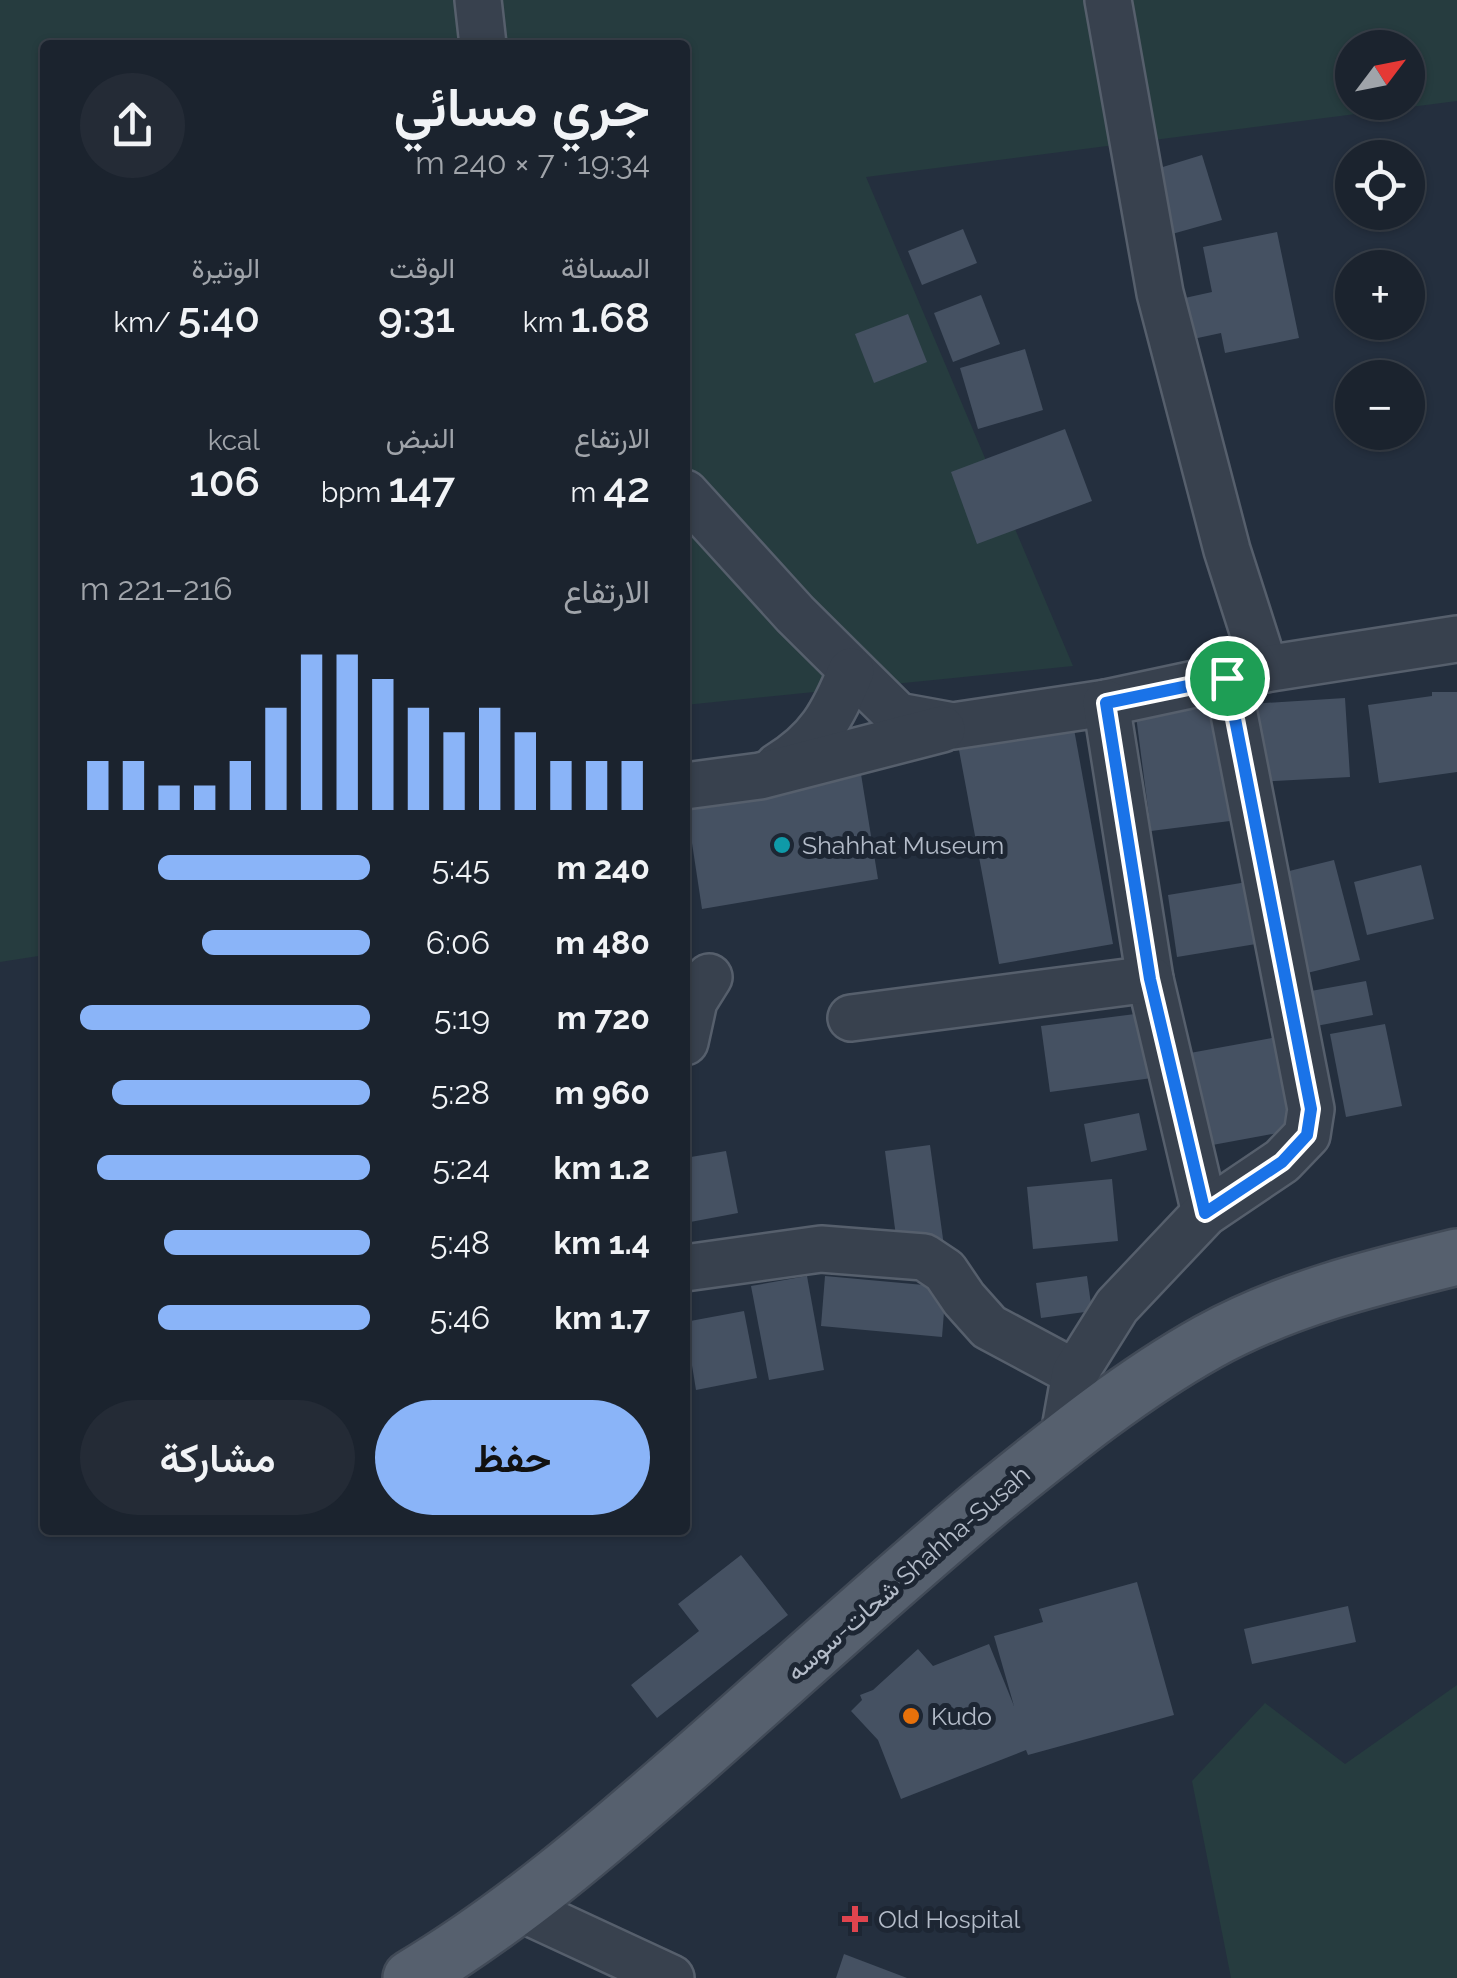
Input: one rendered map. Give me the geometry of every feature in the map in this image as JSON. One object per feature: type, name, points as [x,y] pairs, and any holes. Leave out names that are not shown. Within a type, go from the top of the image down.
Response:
[{"type":"main road","name":"شحات-سوسه Shahha-Susah","points":[[411,1978],[518,1907],[641,1806],[961,1524],[1063,1440],[1207,1342],[1348,1284],[1457,1257]]},
{"type":"street","points":[[478,0],[482,40]]},
{"type":"street","points":[[1063,1440],[1075,1372],[1117,1306],[1205,1213],[1282,1162],[1307,1135],[1311,1109],[1228,550],[1160,294],[1108,0]]},
{"type":"street","points":[[690,499],[750,567],[898,716],[953,726]]},
{"type":"street","points":[[690,785],[760,776],[953,726],[1106,703],[1246,673],[1457,640]]},
{"type":"street","points":[[760,776],[804,750],[833,714],[850,671]]},
{"type":"street","points":[[1106,703],[1150,979],[1205,1213]]},
{"type":"street","points":[[690,1019],[694,1001],[709,977]]},
{"type":"street","points":[[851,1018],[1150,979]]},
{"type":"street","points":[[690,1267],[821,1250],[924,1258],[945,1270],[964,1300],[989,1327],[1075,1372]]},
{"type":"street","points":[[518,1907],[671,1978]]},
{"type":"green space","points":[[0,0],[1457,0],[1457,101],[1425,105],[1425,30],[1335,30],[1335,117],[866,177],[1073,666],[690,704],[690,40],[40,40],[40,956],[0,962]]},
{"type":"green space","points":[[1457,1685],[1457,1978],[1231,1978],[1192,1781],[1265,1703],[1345,1764]]},
{"type":"building","points":[[1202,155],[1222,220],[1172,234],[1153,170]]},
{"type":"building","points":[[963,229],[977,263],[922,285],[908,251]]},
{"type":"building","points":[[1277,232],[1299,338],[1225,353],[1221,333],[1179,342],[1171,301],[1212,292],[1203,247]]},
{"type":"building","points":[[981,295],[1000,344],[953,362],[934,313]]},
{"type":"building","points":[[908,314],[927,362],[874,383],[855,334]]},
{"type":"building","points":[[1025,349],[1043,410],[978,429],[960,368]]},
{"type":"building","points":[[1065,429],[1092,501],[977,544],[951,472]]},
{"type":"building","points":[[1432,692],[1457,692],[1457,772],[1379,783],[1368,705],[1432,696]]},
{"type":"building","points":[[1345,698],[1350,777],[1254,782],[1249,704]]},
{"type":"building","points":[[1215,707],[1230,821],[1151,831],[1136,716]]},
{"type":"building","points":[[1074,729],[1113,944],[999,964],[959,750]]},
{"type":"building","name":"Shahhat Museum","points":[[860,768],[878,879],[702,909],[690,830],[690,796]]},
{"type":"building","points":[[1334,860],[1360,960],[1303,974],[1277,874]]},
{"type":"building","points":[[1421,865],[1434,919],[1367,935],[1354,882]]},
{"type":"building","points":[[1247,882],[1256,944],[1177,957],[1168,895]]},
{"type":"building","points":[[1366,981],[1373,1015],[1306,1028],[1300,993]]},
{"type":"building","points":[[1143,1013],[1152,1078],[1050,1092],[1041,1026]]},
{"type":"building","points":[[1385,1024],[1402,1106],[1346,1117],[1330,1034]]},
{"type":"building","points":[[1277,1037],[1294,1130],[1207,1146],[1190,1053]]},
{"type":"building","points":[[1139,1113],[1147,1150],[1091,1162],[1084,1124]]},
{"type":"building","points":[[930,1145],[944,1246],[898,1252],[885,1151]]},
{"type":"building","points":[[726,1151],[738,1213],[690,1222],[690,1157]]},
{"type":"building","points":[[1112,1179],[1118,1241],[1033,1249],[1027,1187]]},
{"type":"building","points":[[807,1276],[824,1370],[769,1380],[751,1286]]},
{"type":"building","points":[[825,1276],[946,1287],[942,1337],[821,1326]]},
{"type":"building","points":[[1087,1276],[1092,1311],[1041,1318],[1036,1283]]},
{"type":"building","points":[[744,1311],[757,1378],[696,1390],[690,1321]]},
{"type":"building","points":[[741,1555],[788,1615],[657,1718],[631,1685],[699,1631],[678,1604]]},
{"type":"building","points":[[1137,1582],[1174,1715],[1028,1755],[1026,1750],[901,1799],[878,1740],[851,1711],[862,1700],[860,1695],[873,1690],[918,1649],[933,1666],[989,1644],[1014,1706],[994,1636],[1043,1622],[1039,1609]]},
{"type":"building","points":[[1348,1606],[1356,1642],[1252,1664],[1244,1629]]},
{"type":"building","points":[[844,1954],[907,1978],[836,1978]]},
{"type":"place","name":"Shahhat Museum","points":[[782,845]]},
{"type":"place","name":"Kudo","points":[[911,1716]]},
{"type":"place","name":"Old Hospital","points":[[855,1919]]},
{"type":"route","points":[[1227,678],[1311,1109],[1307,1135],[1282,1162],[1205,1213],[1150,979],[1106,703],[1227,678]]}]
